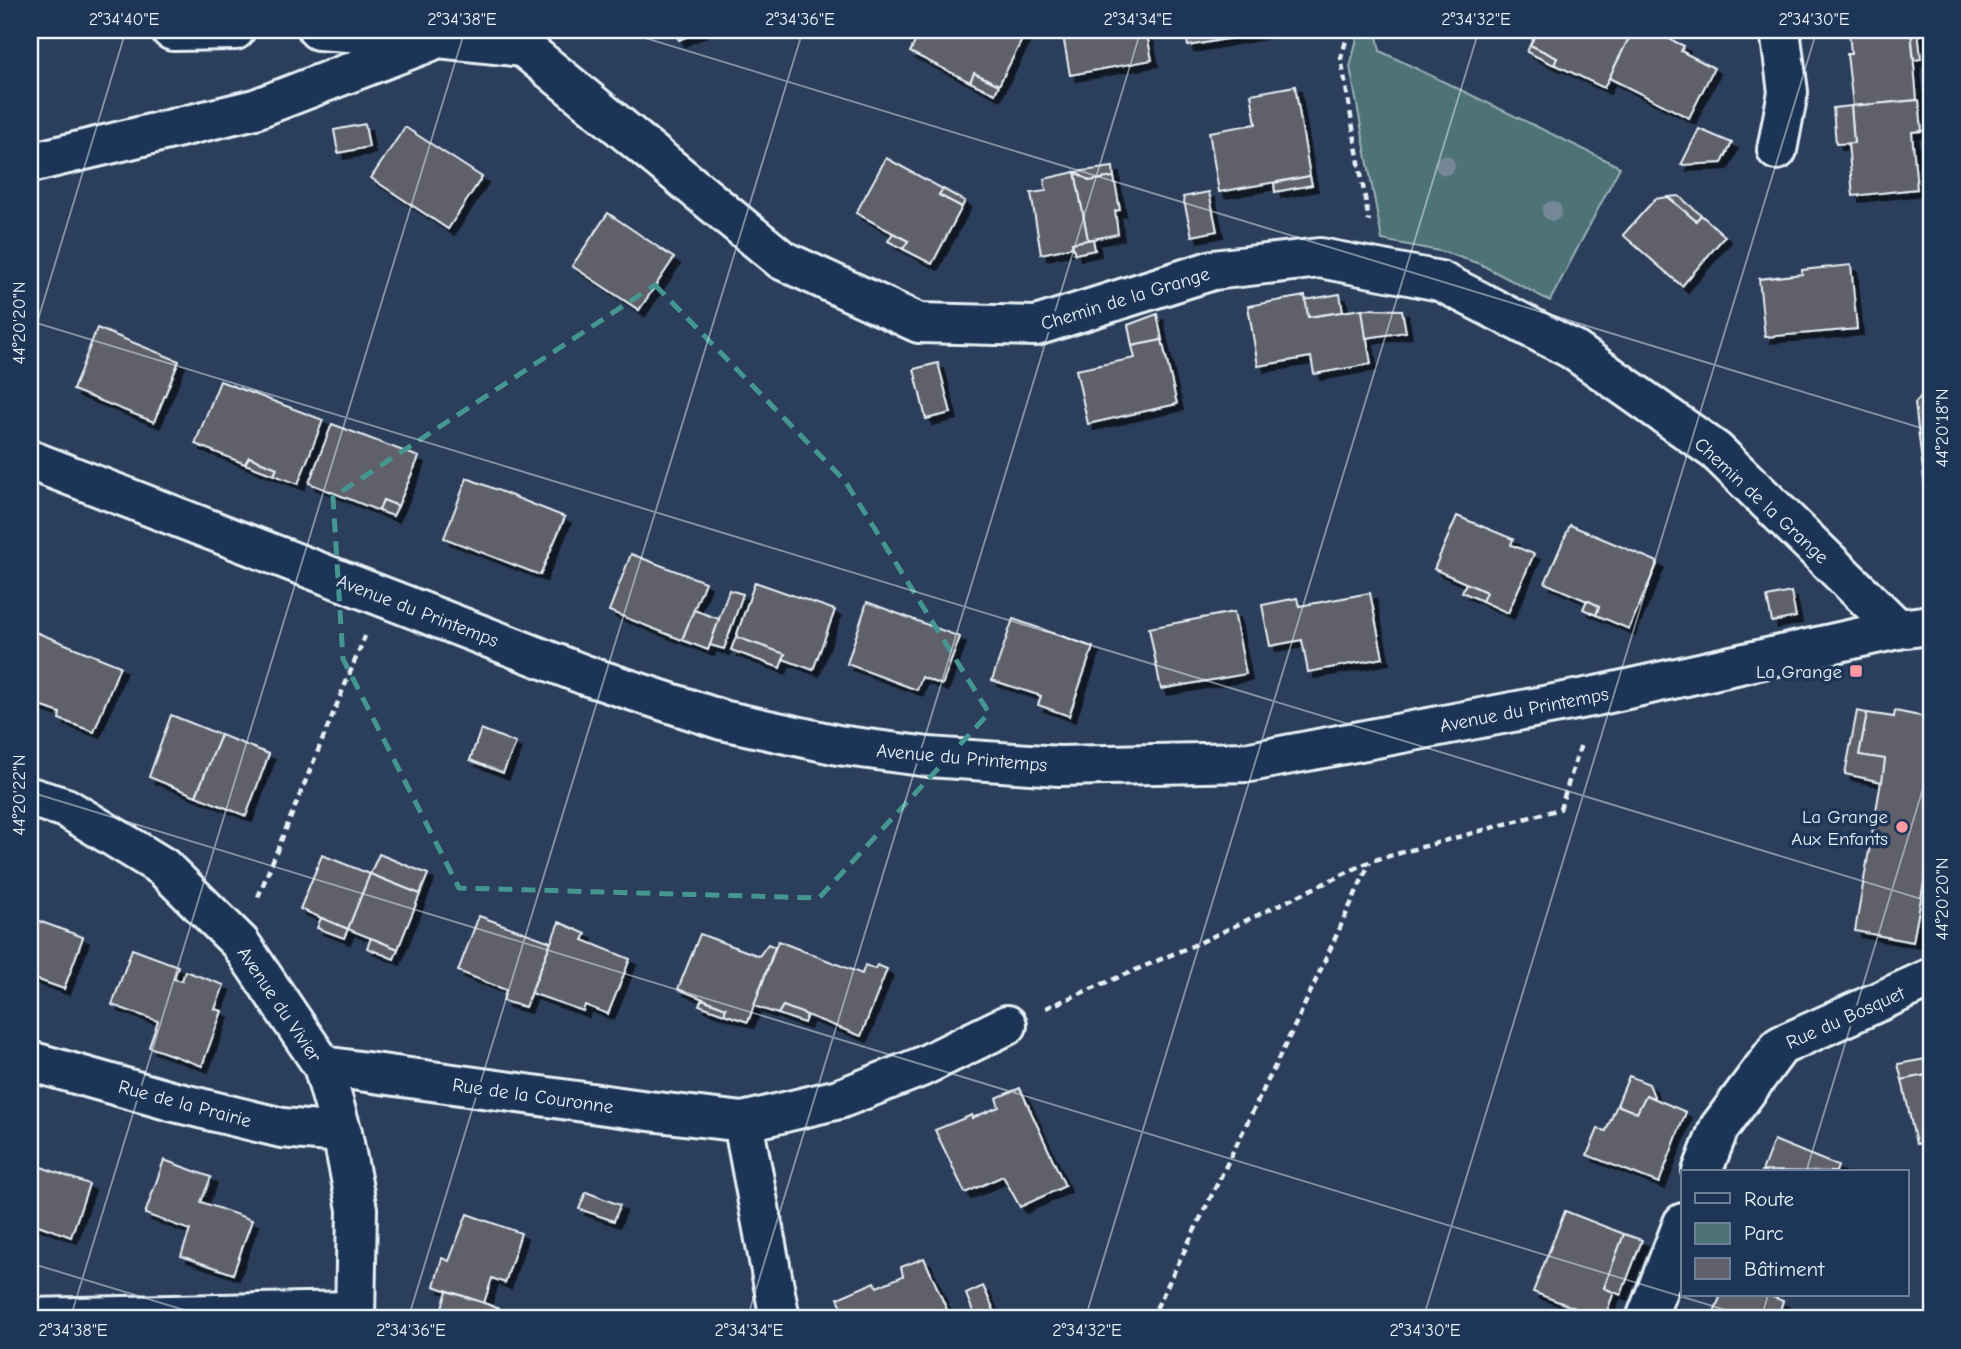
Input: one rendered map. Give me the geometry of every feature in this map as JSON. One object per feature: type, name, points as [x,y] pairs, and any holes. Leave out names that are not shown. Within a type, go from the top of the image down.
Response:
[{"type":"street","points":[[171,30],[235,30]]},
{"type":"street","name":"Chemin de la Grange","points":[[318,30],[446,34],[523,47],[782,260],[919,323],[1035,326],[1213,270],[1320,258],[1440,281],[1572,349],[1716,451],[1915,627]]},
{"type":"street","points":[[1777,150],[1788,92],[1780,30]]},
{"type":"street","points":[[30,163],[255,109],[446,34]]},
{"type":"street","name":"Avenue du Printemps","points":[[30,460],[585,675],[722,720],[838,745],[929,757],[1059,766],[1250,762],[1596,696],[1915,627]]},
{"type":"street","name":"Avenue du Vivier","points":[[30,797],[66,808],[163,867],[240,943],[323,1066],[342,1133],[357,1209],[355,1315]]},
{"type":"street","name":"Rue du Bosquet","points":[[1703,1170],[1719,1128],[1780,1046],[1931,978]]},
{"type":"street","name":"Rue de la Couronne","points":[[323,1066],[743,1122],[839,1099],[921,1067],[1007,1025]]},
{"type":"street","name":"Rue de la Prairie","points":[[30,1061],[171,1101],[282,1128],[342,1133]]},
{"type":"street","points":[[743,1122],[780,1319]]},
{"type":"street","points":[[1646,1319],[1681,1228]]},
{"type":"street","points":[[30,1318],[355,1315]]},
{"type":"path","points":[[1349,30],[1341,58],[1377,269]]},
{"type":"path","points":[[240,943],[368,628]]},
{"type":"path","points":[[1007,1025],[1199,943],[1371,861],[1560,809],[1596,696]]},
{"type":"path","points":[[1151,1319],[1299,1017],[1371,861]]},
{"type":"highlighted area","points":[[655,285],[845,481],[989,713],[819,898],[459,888],[343,659],[333,497]]},
{"type":"green space","points":[[1359,30],[1376,30],[1380,51],[1620,167],[1550,301],[1480,264],[1444,252],[1382,240],[1350,67]]},
{"type":"building","points":[[673,30],[702,30],[679,40]]},
{"type":"building","points":[[921,30],[1008,30],[1023,38],[999,85],[974,73],[970,82],[910,52]]},
{"type":"building","points":[[1062,30],[1146,30],[1152,60],[1070,75]]},
{"type":"building","points":[[1185,30],[1265,30],[1265,32],[1188,46]]},
{"type":"building","points":[[1538,30],[1633,30],[1604,88],[1554,64],[1557,58],[1530,45]]},
{"type":"building","points":[[1633,30],[1651,30],[1684,46],[1681,51],[1714,68],[1689,118],[1609,78]]},
{"type":"building","points":[[1849,30],[1911,30],[1917,100],[1853,106],[1847,54],[1851,54]]},
{"type":"building","points":[[1911,30],[1918,30],[1921,59],[1914,60]]},
{"type":"building","points":[[1530,45],[1557,58],[1554,65],[1527,52]]},
{"type":"building","points":[[974,73],[999,85],[995,94],[970,82]]},
{"type":"building","points":[[1295,86],[1310,176],[1219,192],[1209,132],[1256,124],[1251,94]]},
{"type":"building","points":[[1919,100],[1922,131],[1912,132],[1917,189],[1853,196],[1848,143],[1854,143],[1851,106]]},
{"type":"building","points":[[1851,106],[1854,143],[1836,144],[1833,108]]},
{"type":"building","points":[[365,124],[369,147],[338,153],[334,130]]},
{"type":"building","points":[[405,127],[482,177],[448,229],[371,178]]},
{"type":"building","points":[[1699,129],[1732,143],[1722,163],[1681,165]]},
{"type":"building","points":[[886,158],[943,189],[939,195],[962,207],[932,264],[903,249],[908,241],[856,213]]},
{"type":"building","points":[[1113,167],[1114,177],[1090,181],[1075,172]]},
{"type":"building","points":[[1075,172],[1090,181],[1114,177],[1120,210],[1115,211],[1118,234],[1088,240]]},
{"type":"building","points":[[1075,172],[1088,240],[1072,243],[1073,247],[1041,254],[1031,193],[1046,191],[1044,179]]},
{"type":"building","points":[[1310,176],[1312,185],[1275,192],[1274,183]]},
{"type":"building","points":[[943,189],[965,201],[962,207],[939,195]]},
{"type":"building","points":[[1209,192],[1217,231],[1192,236],[1183,197]]},
{"type":"building","points":[[1679,196],[1701,215],[1696,221],[1668,197]]},
{"type":"building","points":[[1668,197],[1696,221],[1701,215],[1725,236],[1682,286],[1623,235],[1655,199]]},
{"type":"building","points":[[608,213],[674,258],[639,310],[572,266]]},
{"type":"building","points":[[893,233],[908,241],[903,249],[888,241]]},
{"type":"building","points":[[1093,239],[1095,250],[1075,254],[1072,243]]},
{"type":"building","points":[[1851,265],[1857,329],[1765,337],[1759,279],[1802,274],[1802,270]]},
{"type":"building","points":[[1340,294],[1343,312],[1308,317],[1305,300]]},
{"type":"building","points":[[1305,296],[1308,317],[1362,309],[1371,364],[1314,374],[1311,357],[1258,366],[1248,306]]},
{"type":"building","points":[[1362,309],[1402,310],[1406,332],[1366,338]]},
{"type":"building","points":[[1157,314],[1162,340],[1132,346],[1128,325]]},
{"type":"building","points":[[97,328],[179,361],[154,422],[73,390]]},
{"type":"building","points":[[1162,340],[1177,404],[1088,424],[1076,370],[1135,358],[1132,346]]},
{"type":"building","points":[[938,363],[951,413],[926,419],[914,369]]},
{"type":"building","points":[[220,381],[323,420],[298,484],[274,475],[277,468],[249,457],[245,464],[195,444]]},
{"type":"building","points":[[1930,386],[1931,487],[1925,488],[1915,403]]},
{"type":"building","points":[[332,424],[419,457],[398,506],[383,500],[379,511],[309,483]]},
{"type":"building","points":[[249,457],[277,468],[274,475],[245,464]]},
{"type":"building","points":[[467,478],[565,517],[540,575],[444,538]]},
{"type":"building","points":[[383,500],[398,506],[393,516],[379,511]]},
{"type":"building","points":[[1457,516],[1513,539],[1511,545],[1534,554],[1508,613],[1482,601],[1486,592],[1434,569]]},
{"type":"building","points":[[1570,525],[1658,562],[1629,629],[1596,615],[1599,606],[1545,583]]},
{"type":"building","points":[[631,554],[705,582],[682,640],[609,611]]},
{"type":"building","points":[[755,582],[835,610],[813,670],[783,659],[785,654],[736,637]]},
{"type":"building","points":[[1466,583],[1486,592],[1482,601],[1462,592]]},
{"type":"building","points":[[729,590],[743,594],[724,649],[710,645]]},
{"type":"building","points":[[1791,592],[1796,617],[1772,622],[1767,597]]},
{"type":"building","points":[[1370,593],[1383,658],[1308,672],[1302,640],[1270,646],[1262,605],[1297,598],[1299,606]]},
{"type":"building","points":[[1587,600],[1599,606],[1596,615],[1583,609]]},
{"type":"building","points":[[867,602],[960,637],[942,685],[922,677],[917,690],[847,664]]},
{"type":"building","points":[[694,610],[719,619],[708,650],[682,640]]},
{"type":"building","points":[[1234,612],[1246,674],[1161,689],[1149,628]]},
{"type":"building","points":[[1013,619],[1093,647],[1069,716],[1038,705],[1041,696],[992,680]]},
{"type":"building","points":[[33,631],[120,666],[94,732],[59,719],[60,713],[32,703],[30,708],[30,640]]},
{"type":"building","points":[[736,637],[785,654],[780,668],[731,650]]},
{"type":"building","name":"La Grange Aux Enfants","points":[[1931,710],[1931,873],[1926,872],[1913,942],[1855,931],[1885,759],[1859,755],[1867,713],[1894,717],[1895,711],[1930,718]]},
{"type":"building","points":[[1857,711],[1867,713],[1859,755],[1885,759],[1882,782],[1845,774]]},
{"type":"building","points":[[171,715],[221,735],[196,796],[149,777]]},
{"type":"building","points":[[481,729],[516,743],[503,773],[470,760]]},
{"type":"building","points":[[221,735],[269,754],[246,816],[196,796]]},
{"type":"building","points":[[379,854],[428,874],[420,894],[370,874]]},
{"type":"building","points":[[322,855],[370,874],[348,929],[300,909]]},
{"type":"building","points":[[370,874],[420,894],[398,949],[348,929]]},
{"type":"building","points":[[479,916],[551,942],[525,1007],[503,1001],[506,990],[458,971]]},
{"type":"building","points":[[321,918],[348,929],[344,938],[317,928]]},
{"type":"building","points":[[36,920],[83,937],[64,989],[30,977],[30,938]]},
{"type":"building","points":[[559,922],[586,934],[583,940],[630,959],[608,1014],[585,1005],[583,1011],[531,993]]},
{"type":"building","points":[[700,934],[759,956],[768,944],[775,947],[748,1022],[724,1014],[726,1008],[678,989]]},
{"type":"building","points":[[371,938],[398,949],[394,959],[367,948]]},
{"type":"building","points":[[778,941],[862,974],[865,965],[875,969],[877,965],[887,969],[861,1036],[783,1006],[778,1014],[754,1006]]},
{"type":"building","points":[[132,949],[178,966],[174,979],[182,981],[185,971],[224,985],[215,1009],[222,1011],[202,1066],[149,1047],[158,1021],[112,1005]]},
{"type":"building","points":[[702,999],[726,1008],[724,1014],[699,1005]]},
{"type":"building","points":[[783,1006],[807,1015],[804,1023],[778,1014]]},
{"type":"building","points":[[1931,1058],[1931,1074],[1902,1080],[1898,1064]]},
{"type":"building","points":[[1931,1074],[1931,1141],[1916,1144],[1902,1080]]},
{"type":"building","points":[[1629,1076],[1649,1084],[1655,1099],[1646,1095],[1637,1113],[1617,1105]]},
{"type":"building","points":[[1020,1088],[1065,1186],[1020,1207],[1003,1176],[965,1193],[935,1130],[999,1107],[996,1098]]},
{"type":"building","points":[[1646,1095],[1686,1112],[1659,1183],[1587,1155],[1598,1129],[1606,1131],[1617,1105],[1637,1113]]},
{"type":"building","points":[[1774,1140],[1838,1166],[1837,1170],[1762,1170]]},
{"type":"building","points":[[164,1160],[211,1177],[201,1202],[252,1220],[233,1274],[181,1256],[190,1230],[145,1214]]},
{"type":"building","points":[[30,1163],[89,1184],[71,1237],[30,1222]]},
{"type":"building","points":[[586,1192],[620,1205],[614,1221],[579,1209]]},
{"type":"building","points":[[1565,1211],[1624,1234],[1604,1288],[1614,1292],[1604,1319],[1533,1292]]},
{"type":"building","points":[[467,1214],[521,1233],[505,1283],[492,1278],[484,1303],[434,1286],[442,1258],[449,1261]]},
{"type":"building","points":[[1624,1234],[1642,1240],[1621,1295],[1604,1288]]},
{"type":"building","points":[[924,1258],[951,1319],[847,1319],[838,1298],[875,1282],[877,1287],[903,1276],[901,1267]]},
{"type":"building","points":[[983,1286],[998,1319],[976,1319],[966,1294]]},
{"type":"building","points":[[447,1291],[526,1319],[446,1319],[448,1316],[440,1314]]},
{"type":"building","points":[[1721,1296],[1770,1296],[1783,1301],[1777,1319],[1711,1319]]},
{"type":"building","points":[[1703,1311],[1713,1314],[1711,1319],[1700,1319]]},
{"type":"place","name":"La Grange","points":[[1856,671]]},
{"type":"place","name":"La Grange Aux Enfants","points":[[1902,827]]}]
